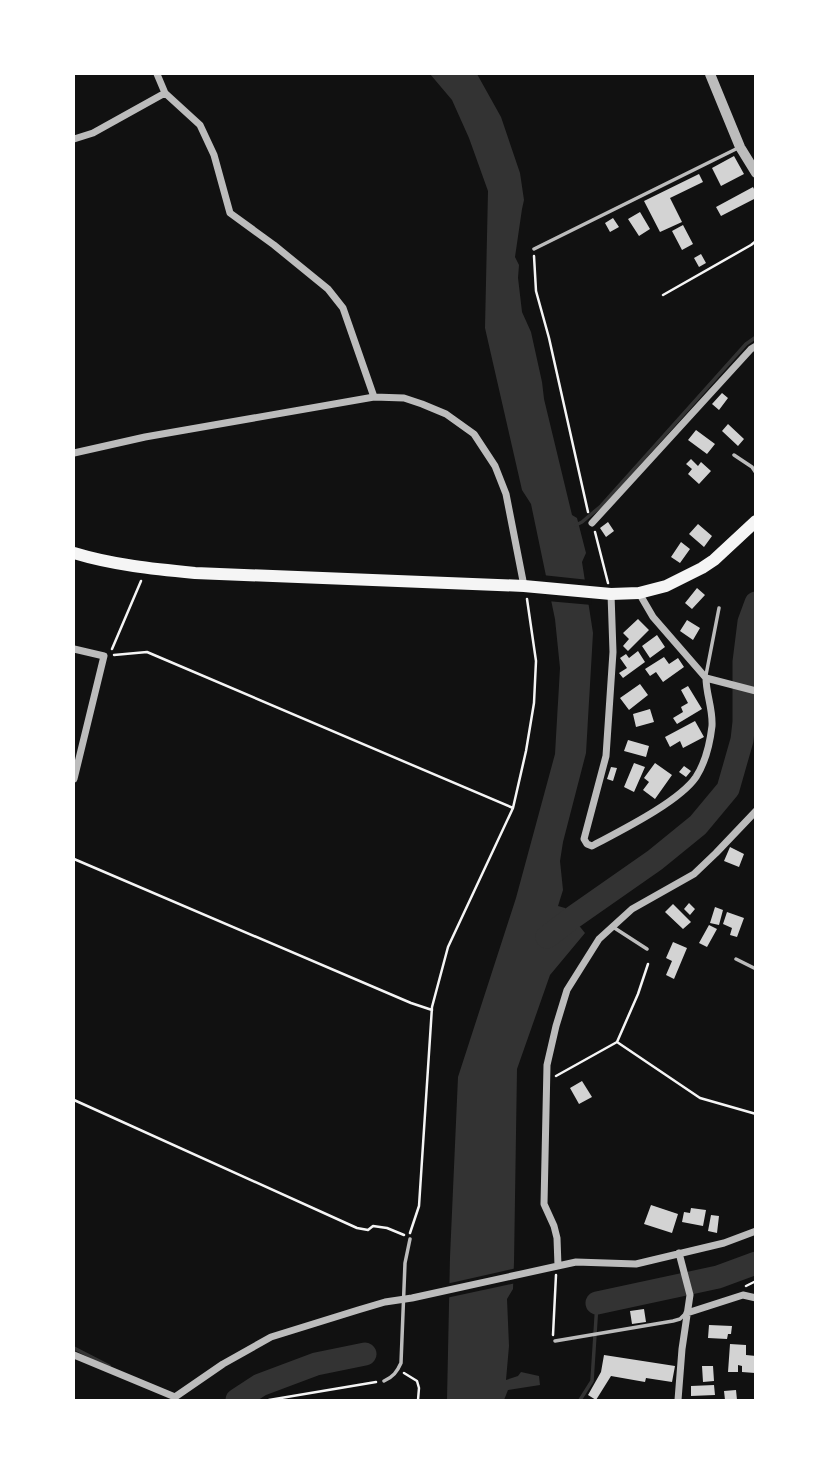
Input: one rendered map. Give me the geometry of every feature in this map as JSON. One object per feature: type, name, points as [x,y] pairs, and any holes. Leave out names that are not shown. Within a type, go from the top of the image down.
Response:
[{"type":"main road","points":[[74,553],[148,569],[195,573],[527,586],[608,594],[639,593],[666,586],[702,568],[755,521]]},
{"type":"street","points":[[157,74],[165,93],[200,125],[214,155],[230,213],[328,289],[343,308],[374,397]]},
{"type":"street","points":[[710,74],[740,147],[755,173]]},
{"type":"street","points":[[74,139],[93,133],[165,93]]},
{"type":"street","points":[[592,523],[755,346]]},
{"type":"street","points":[[74,453],[145,437],[374,397],[404,398],[446,414],[474,434],[495,466],[506,494],[527,586]]},
{"type":"street","points":[[639,593],[653,617],[708,678],[755,691]]},
{"type":"street","points":[[608,594],[613,652],[608,738],[606,756],[584,839],[587,844],[592,846],[659,808],[686,789],[696,777],[709,744],[712,726],[712,708],[706,687],[708,678]]},
{"type":"street","points":[[74,649],[104,656],[74,779]]},
{"type":"street","points":[[558,1266],[557,1238],[544,1204],[547,1065],[567,990],[599,939],[632,909],[694,874],[755,811]]},
{"type":"street","points":[[74,1355],[175,1396],[223,1364],[271,1337],[385,1302],[576,1262],[636,1264],[724,1244],[755,1231]]},
{"type":"street","points":[[678,1401],[690,1295],[679,1253]]},
{"type":"street","points":[[687,1312],[743,1295],[755,1298]]},
{"type":"lane","points":[[534,249],[740,147]]},
{"type":"lane","points":[[734,455],[752,467],[755,473]]},
{"type":"lane","points":[[708,678],[719,608]]},
{"type":"lane","points":[[613,926],[647,949]]},
{"type":"lane","points":[[736,959],[755,969]]},
{"type":"lane","points":[[384,1381],[392,1378],[401,1363],[407,1299],[405,1263],[410,1239]]},
{"type":"lane","points":[[555,1341],[673,1321],[680,1319],[687,1312]]},
{"type":"path","points":[[663,295],[755,241]]},
{"type":"path","points":[[534,249],[538,304],[550,338],[608,594]]},
{"type":"path","points":[[104,656],[111,652],[148,569]]},
{"type":"path","points":[[74,1100],[357,1228],[387,1228],[410,1239],[419,1206],[432,1010],[448,947],[513,808],[526,751],[534,703],[536,661],[527,586]]},
{"type":"path","points":[[104,656],[147,652],[513,808]]},
{"type":"path","points":[[74,859],[432,1010]]},
{"type":"path","points":[[547,1081],[617,1042],[648,964]]},
{"type":"path","points":[[617,1042],[700,1098],[755,1114]]},
{"type":"path","points":[[555,1341],[552,1330],[558,1266]]},
{"type":"path","points":[[398,1371],[417,1381],[418,1401]]},
{"type":"path","points":[[269,1401],[384,1381]]},
{"type":"shaded area","points":[[430,74],[477,74],[501,117],[520,173],[524,200],[515,257],[519,265],[522,312],[531,332],[572,515],[577,518],[586,553],[582,562],[593,633],[586,753],[563,842],[560,861],[563,890],[558,906],[565,908],[585,933],[550,975],[517,1069],[514,1262],[513,1289],[507,1299],[509,1346],[506,1380],[518,1376],[521,1372],[539,1376],[540,1385],[508,1390],[504,1400],[447,1400],[458,1077],[516,898],[555,754],[560,668],[555,619],[531,504],[522,490],[485,328],[488,191],[452,100]]},
{"type":"pier","points":[[542,575],[589,580],[592,605],[547,601]]},
{"type":"pier","points":[[517,1268],[516,1283],[446,1298],[446,1284]]},
{"type":"building","points":[[734,156],[744,174],[721,186],[712,168]]},
{"type":"building","points":[[699,174],[703,182],[670,198],[682,222],[660,232],[644,201]]},
{"type":"building","points":[[753,187],[756,198],[721,216],[716,207]]},
{"type":"building","points":[[640,212],[650,229],[639,236],[628,219]]},
{"type":"building","points":[[613,218],[619,227],[610,232],[605,223]]},
{"type":"building","points":[[683,225],[693,244],[682,250],[672,231]]},
{"type":"building","points":[[701,254],[706,263],[699,267],[694,258]]},
{"type":"building","points":[[722,393],[728,398],[719,410],[712,404]]},
{"type":"building","points":[[728,424],[744,439],[738,446],[722,431]]},
{"type":"building","points":[[696,430],[715,444],[707,454],[688,440]]},
{"type":"building","points":[[691,459],[698,466],[701,462],[711,471],[699,484],[688,474],[692,469],[686,464]]},
{"type":"building","points":[[608,522],[614,531],[606,537],[600,528]]},
{"type":"building","points":[[698,524],[712,536],[704,547],[689,534]]},
{"type":"building","points":[[681,542],[690,549],[680,563],[671,557]]},
{"type":"building","points":[[697,588],[705,595],[692,609],[685,603]]},
{"type":"building","points":[[638,619],[649,630],[628,651],[623,646],[629,639],[623,633]]},
{"type":"building","points":[[687,620],[700,628],[693,640],[680,631]]},
{"type":"building","points":[[657,635],[665,647],[650,658],[642,646]]},
{"type":"building","points":[[638,651],[645,662],[623,678],[619,673],[627,668],[620,658],[626,654],[629,658]]},
{"type":"building","points":[[664,657],[669,664],[678,658],[684,667],[663,682],[656,672],[650,676],[645,669]]},
{"type":"building","points":[[640,684],[648,695],[629,710],[620,698]]},
{"type":"building","points":[[688,686],[702,709],[677,724],[673,718],[683,712],[681,707],[688,703],[681,690]]},
{"type":"building","points":[[650,709],[654,722],[636,727],[633,714]]},
{"type":"building","points":[[695,721],[704,737],[683,748],[680,741],[670,747],[665,737]]},
{"type":"building","points":[[628,740],[649,746],[646,757],[624,751]]},
{"type":"building","points":[[634,763],[645,767],[634,792],[624,787]]},
{"type":"building","points":[[655,763],[672,775],[655,799],[643,790],[649,782],[644,778]]},
{"type":"building","points":[[684,766],[691,771],[686,777],[679,772]]},
{"type":"building","points":[[611,767],[617,768],[613,781],[607,779]]},
{"type":"building","points":[[730,847],[744,854],[739,867],[724,861]]},
{"type":"building","points":[[689,903],[695,909],[690,915],[684,909]]},
{"type":"building","points":[[673,904],[691,922],[683,929],[665,912]]},
{"type":"building","points":[[715,907],[723,910],[719,925],[710,923]]},
{"type":"building","points":[[727,912],[744,918],[737,937],[730,935],[732,928],[723,924]]},
{"type":"building","points":[[709,925],[717,929],[707,947],[699,943]]},
{"type":"building","points":[[673,942],[687,948],[674,979],[666,975],[672,961],[666,958]]},
{"type":"building","points":[[582,1081],[592,1097],[579,1104],[570,1088]]},
{"type":"building","points":[[651,1205],[678,1214],[672,1233],[644,1224]]},
{"type":"building","points":[[691,1208],[706,1210],[703,1226],[682,1222],[684,1212],[690,1213]]},
{"type":"building","points":[[711,1215],[719,1216],[717,1233],[708,1231]]},
{"type":"building","points":[[644,1309],[646,1322],[632,1324],[630,1311]]},
{"type":"building","points":[[709,1325],[732,1326],[731,1334],[728,1334],[727,1339],[708,1338]]},
{"type":"building","points":[[730,1344],[746,1345],[746,1355],[756,1356],[755,1373],[742,1372],[742,1366],[738,1365],[738,1372],[728,1372]]},
{"type":"building","points":[[604,1355],[675,1366],[672,1382],[646,1378],[645,1382],[611,1376],[596,1400],[588,1395],[601,1372]]},
{"type":"building","points":[[702,1366],[713,1366],[714,1381],[703,1382]]},
{"type":"building","points":[[714,1385],[715,1395],[691,1396],[691,1386]]},
{"type":"building","points":[[736,1390],[737,1400],[725,1400],[724,1391]]},
{"type":"waterway","points":[[576,525],[601,506],[746,344],[756,337]]},
{"type":"waterway","points":[[547,937],[655,860],[698,825],[728,789],[742,740],[744,662],[749,622],[756,603]]},
{"type":"waterway","points":[[597,1303],[718,1277],[756,1263]]},
{"type":"waterway","points":[[580,1400],[592,1381],[597,1303]]},
{"type":"waterway","points":[[74,1348],[109,1366]]},
{"type":"waterway","points":[[237,1400],[260,1385],[316,1364],[365,1354]]},
{"type":"waterway","points":[[237,1400],[260,1385],[316,1364],[365,1354]]}]
